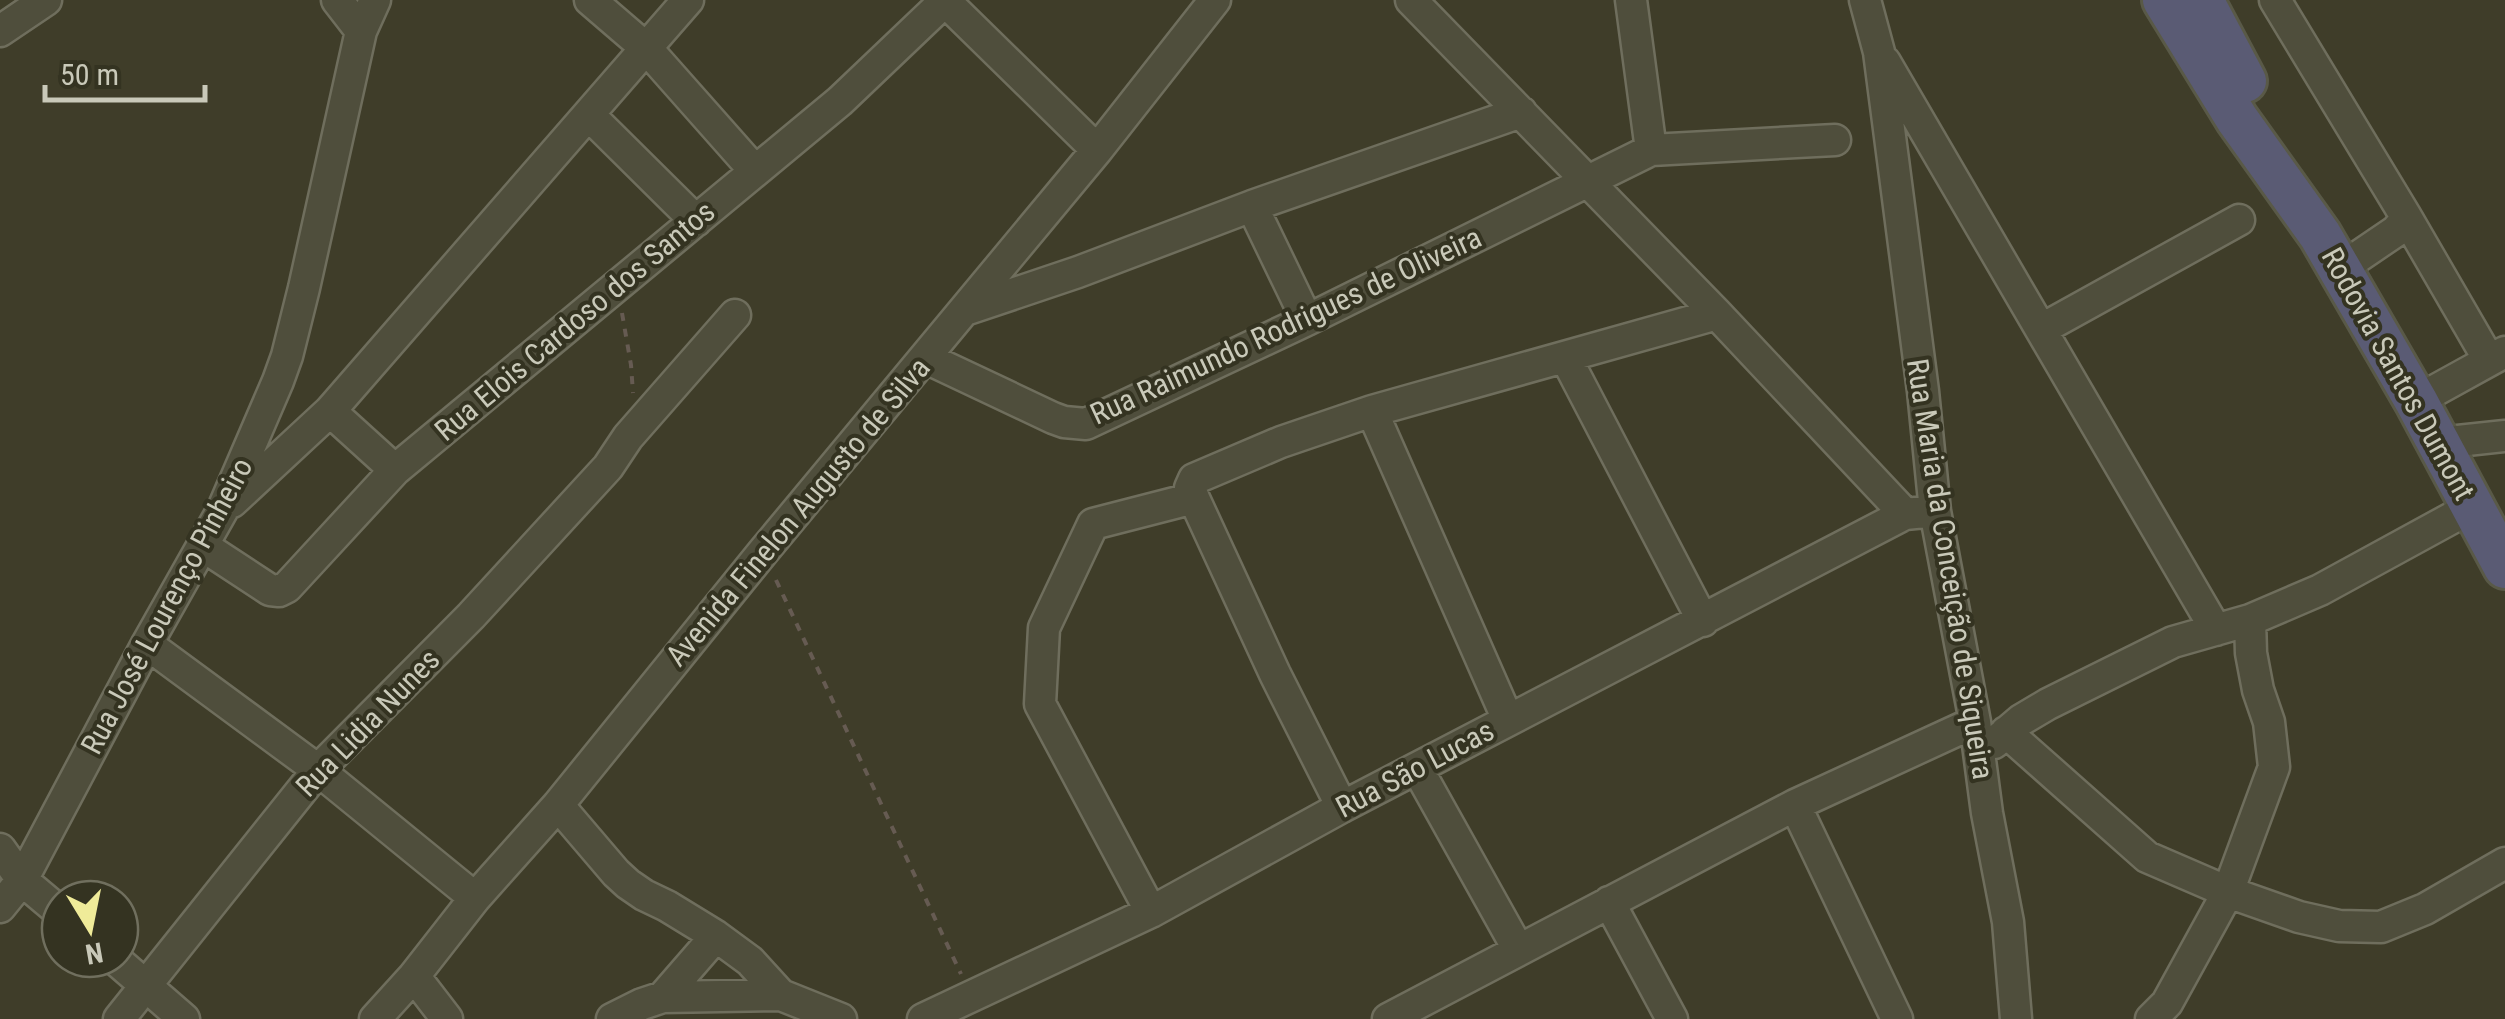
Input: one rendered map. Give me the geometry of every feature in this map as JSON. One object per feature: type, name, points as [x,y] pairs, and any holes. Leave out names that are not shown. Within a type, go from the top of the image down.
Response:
[{"type":"highway","name":"Rodovia Santos Dumont","points":[[2164,0],[2237,119],[2330,252]]},
{"type":"highway","name":"Rodovia Santos Dumont","points":[[2202,0],[2330,252],[2505,567]]},
{"type":"street","points":[[0,31],[46,0]]},
{"type":"street","points":[[337,0],[361,31]]},
{"type":"street","name":"Rua José Lourenço Pinheiro","points":[[0,908],[22,880],[222,511],[287,356],[361,31],[376,0]]},
{"type":"street","points":[[590,0],[647,49],[755,171]]},
{"type":"street","points":[[222,511],[330,411],[688,0]]},
{"type":"street","points":[[945,0],[1097,150]]},
{"type":"street","name":"Rua Elois Cardoso dos Santos","points":[[203,546],[270,590],[286,587],[394,470],[840,100],[945,0]]},
{"type":"street","name":"Avenida Finelon Augusto de Silva","points":[[374,1019],[558,805],[1097,150],[1215,0]]},
{"type":"street","points":[[1412,0],[1717,314],[1920,512]]},
{"type":"street","points":[[1631,0],[1651,150],[1835,140]]},
{"type":"street","name":"Rua Maria da Conceição de Siqueira","points":[[1865,0],[1879,52],[1923,391],[1920,512],[1975,722],[2008,922],[2016,1019]]},
{"type":"street","points":[[2275,0],[2405,215],[2497,356],[2416,401]]},
{"type":"street","points":[[1879,52],[2216,630]]},
{"type":"street","points":[[966,310],[1521,112]]},
{"type":"street","points":[[589,115],[696,221]]},
{"type":"street","name":"Rua Raimundo Rodrigues de Oliveira","points":[[926,358],[1053,418],[1086,424],[1308,320],[1651,150]]},
{"type":"street","points":[[1252,206],[1308,320]]},
{"type":"street","points":[[2330,252],[2396,231],[2405,215]]},
{"type":"street","points":[[2042,329],[2239,220]]},
{"type":"street","points":[[1342,807],[1275,674],[1193,490],[1198,476],[1372,411],[1717,314]]},
{"type":"street","name":"Rua Lidia Nunes","points":[[119,1019],[318,770],[471,616],[608,467],[628,437],[735,315]]},
{"type":"street","points":[[1566,358],[1703,621]]},
{"type":"street","points":[[330,411],[394,470]]},
{"type":"street","points":[[1372,411],[1508,720]]},
{"type":"street","points":[[2438,443],[2505,436]]},
{"type":"street","points":[[1151,912],[1040,704],[1044,628],[1093,524],[1193,490]]},
{"type":"street","points":[[1980,755],[2048,704],[2172,642],[2250,620],[2320,590],[2472,507]]},
{"type":"street","name":"Rua São Lucas","points":[[923,1019],[977,1008],[1342,807],[1920,512]]},
{"type":"street","points":[[2151,1019],[2167,1002],[2228,892],[2274,767],[2269,722],[2251,653],[2250,620]]},
{"type":"street","points":[[148,644],[318,770],[475,898]]},
{"type":"street","points":[[1388,1019],[1434,1009],[1518,949],[1795,805],[1975,722]]},
{"type":"street","points":[[2006,732],[2147,857],[2299,917],[2339,926],[2380,927],[2425,909],[2505,863]]},
{"type":"street","points":[[1417,768],[1518,949]]},
{"type":"street","points":[[558,805],[628,884],[716,936],[750,961],[781,995],[825,1016]]},
{"type":"street","points":[[1795,805],[1897,1019]]},
{"type":"street","points":[[0,849],[22,880],[40,895]]},
{"type":"street","points":[[1609,902],[1672,1019]]},
{"type":"street","points":[[663,998],[716,936]]},
{"type":"street","points":[[414,976],[447,1019]]},
{"type":"street","points":[[139,979],[184,1019]]},
{"type":"street","points":[[612,1019],[663,998],[781,995]]},
{"type":"path","points":[[618,286],[632,378],[628,437]]},
{"type":"path","points":[[763,552],[977,1008]]}]
